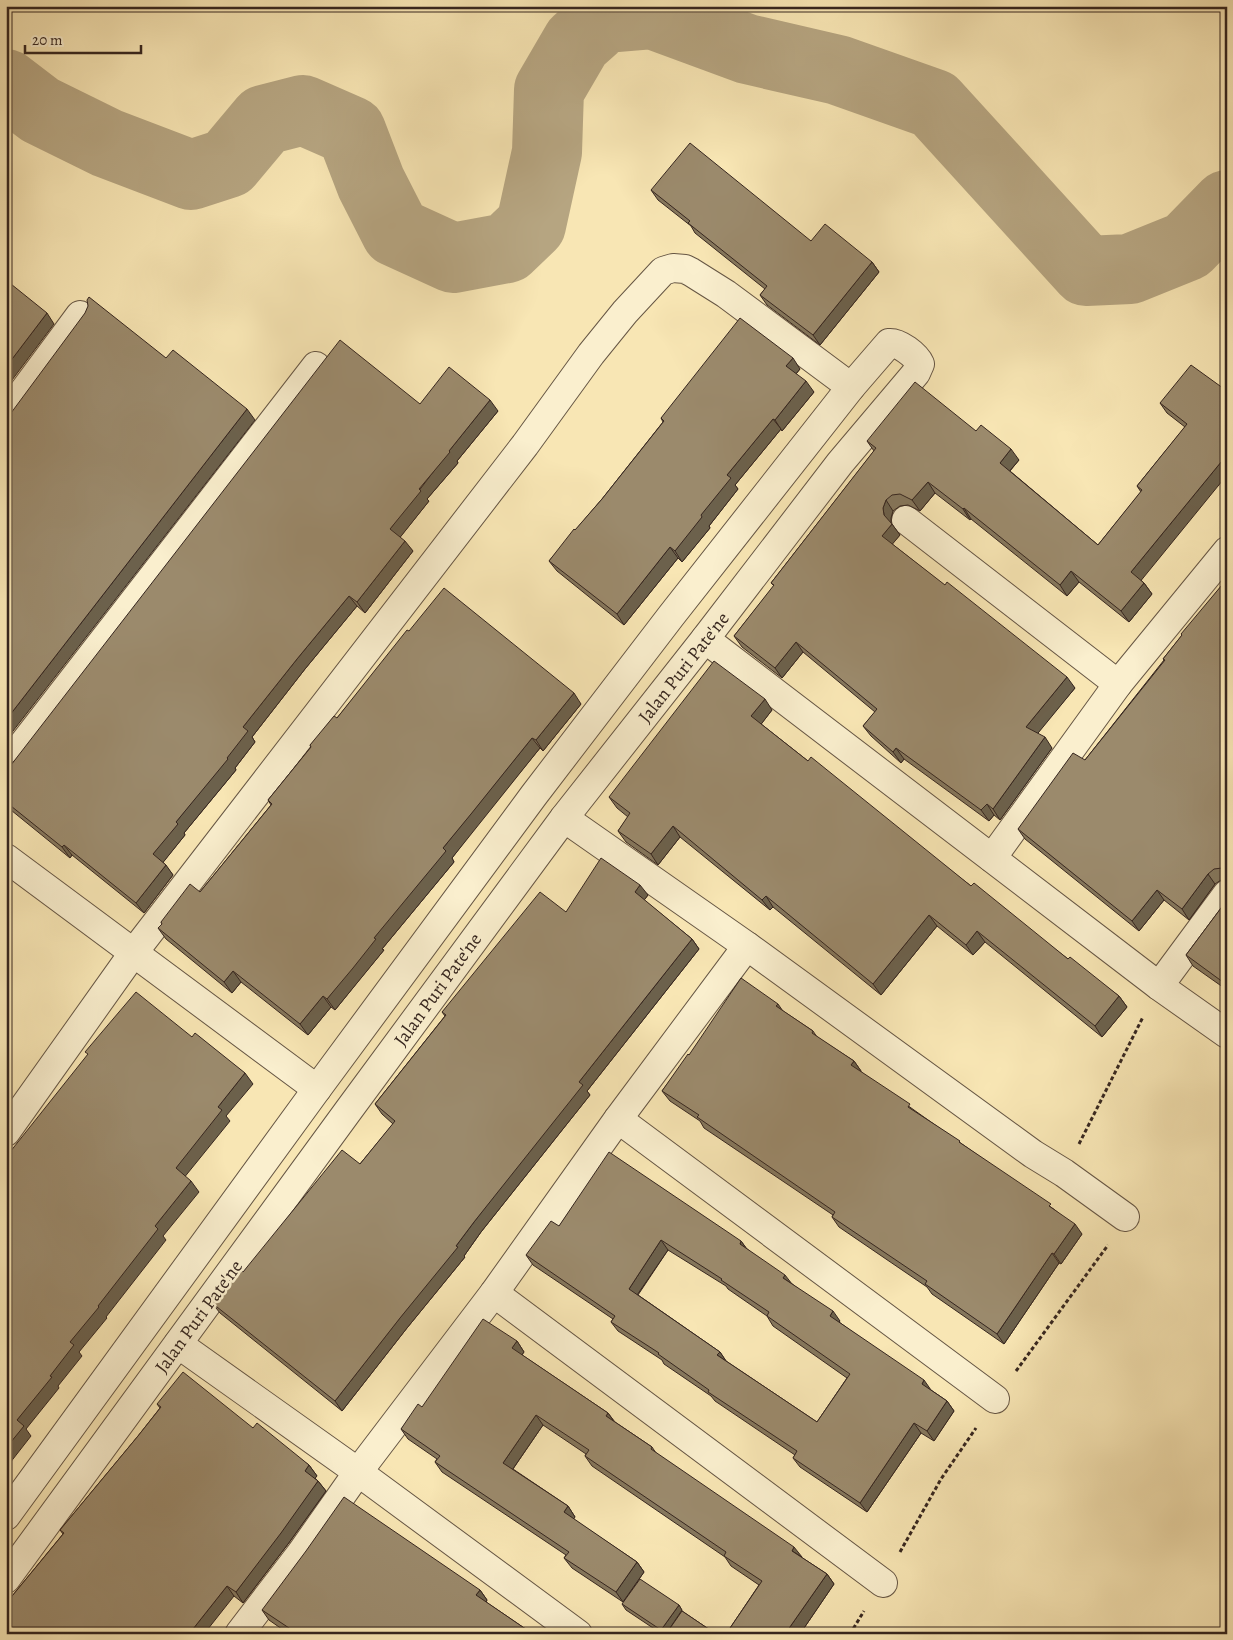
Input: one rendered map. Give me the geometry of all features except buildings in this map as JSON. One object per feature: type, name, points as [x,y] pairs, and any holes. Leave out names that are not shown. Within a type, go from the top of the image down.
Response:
[{"type":"street","points":[[6,1132],[134,952],[525,445],[591,354],[625,312],[663,272],[673,268],[685,269],[698,276],[726,294],[851,387]]},
{"type":"street","points":[[6,415],[80,315]]},
{"type":"street","name":"Jalan Puri Pate'ne","points":[[6,1516],[317,1089],[534,796],[677,609],[851,387],[886,345],[892,342],[918,359],[920,364],[916,373],[840,464],[564,818],[6,1579]]},
{"type":"street","points":[[6,766],[316,366]]},
{"type":"street","points":[[906,520],[1118,684]]},
{"type":"street","points":[[992,858],[1118,684],[1227,551]]},
{"type":"street","points":[[705,639],[1159,986],[1227,1034]]},
{"type":"street","points":[[599,712],[630,735]]},
{"type":"street","points":[[564,818],[747,946],[1033,1154],[1064,1173],[1125,1217]]},
{"type":"street","points":[[6,858],[317,1089]]},
{"type":"street","points":[[1159,986],[1227,894]]},
{"type":"street","points":[[239,1634],[358,1472],[494,1293],[618,1118],[747,946]]},
{"type":"street","points":[[618,1118],[995,1399]]},
{"type":"street","points":[[241,1194],[272,1216]]},
{"type":"street","points":[[494,1293],[883,1583]]},
{"type":"street","points":[[178,1344],[358,1472],[578,1634]]},
{"type":"path","points":[[1064,1173],[1159,986]]},
{"type":"waterway","points":[[6,84],[40,110],[107,143],[191,175],[228,163],[264,120],[303,110],[351,131],[371,183],[396,232],[453,258],[507,248],[531,225],[547,152],[549,90],[577,42],[604,18],[652,14],[747,49],[838,70],[934,104],[1086,271],[1130,269],[1187,246],[1227,205]]}]
